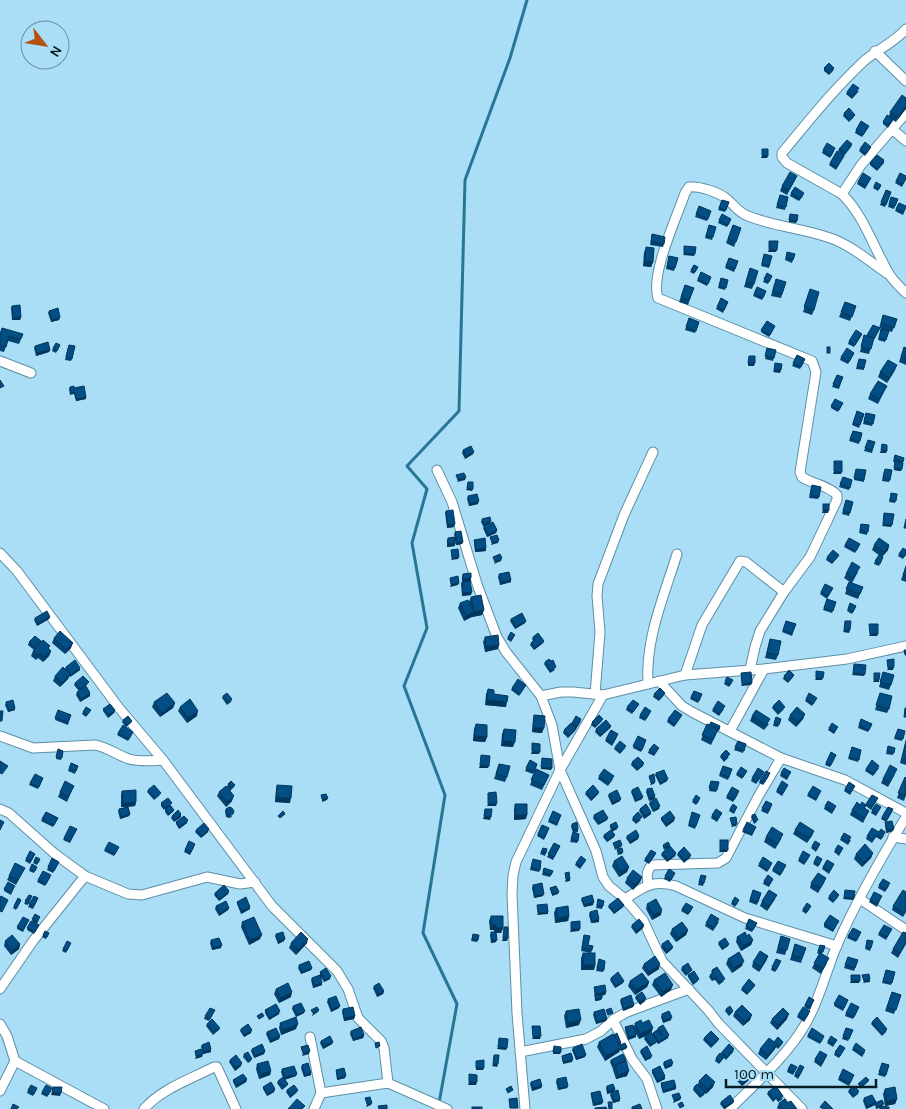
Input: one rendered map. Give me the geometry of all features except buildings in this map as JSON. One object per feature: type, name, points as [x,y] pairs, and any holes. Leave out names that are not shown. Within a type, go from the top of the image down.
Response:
[{"type":"street","points":[[888,274],[864,223],[849,201],[842,194],[787,163],[782,157],[782,153],[860,64],[906,29]]},
{"type":"street","points":[[875,51],[906,82]]},
{"type":"street","points":[[842,194],[861,165],[906,113]]},
{"type":"street","points":[[892,129],[906,141]]},
{"type":"street","points":[[750,670],[760,631],[784,592],[810,557],[837,500],[837,495],[833,490],[802,477],[800,472],[809,421],[815,367],[812,361],[658,298],[657,287],[661,259],[685,193],[689,187],[695,187],[723,196],[738,211],[748,216],[838,241],[888,274],[906,293]]},
{"type":"street","points":[[0,361],[31,373]]},
{"type":"street","points":[[525,1109],[515,973],[513,875],[516,862],[560,770],[599,695],[600,632],[598,584],[624,515],[653,452]]},
{"type":"street","points":[[437,470],[452,502],[478,586],[497,636],[506,652],[541,696],[552,725],[560,770],[596,851],[603,877],[609,886],[625,899],[643,920],[662,961],[719,1024],[802,1109]]},
{"type":"street","points":[[0,553],[119,708],[163,760],[284,919],[320,952],[337,971],[348,989],[358,1018],[381,1040],[384,1048],[388,1083]]},
{"type":"street","points":[[648,684],[646,666],[651,639],[677,554]]},
{"type":"street","points":[[685,675],[702,625],[740,561],[746,562],[784,592]]},
{"type":"street","points":[[541,696],[561,692],[599,695],[685,675],[847,659],[906,646]]},
{"type":"street","points":[[730,731],[764,668]]},
{"type":"street","points":[[658,681],[682,706],[692,712],[781,758],[845,780],[906,815],[852,911],[807,1022],[799,1035],[767,1072],[730,1109]]},
{"type":"street","points":[[0,736],[33,748],[95,745],[102,746],[130,760],[163,760]]},
{"type":"street","points":[[648,884],[646,875],[652,865],[718,863],[726,858],[758,795],[781,758]]},
{"type":"street","points":[[0,809],[9,813],[60,858],[85,876],[128,894],[142,895],[207,877],[240,884],[255,882]]},
{"type":"street","points":[[893,838],[906,839]]},
{"type":"street","points":[[0,989],[32,942],[85,876]]},
{"type":"street","points":[[625,899],[648,884],[664,882],[745,918],[837,946]]},
{"type":"street","points":[[860,899],[906,930]]},
{"type":"street","points":[[520,1052],[586,1039],[601,1031],[613,1020],[627,1012],[689,989]]},
{"type":"street","points":[[613,1020],[632,1059],[647,1079],[657,1109]]},
{"type":"street","points":[[0,1024],[7,1036],[15,1061],[104,1109]]},
{"type":"street","points":[[310,1037],[321,1093],[314,1109]]},
{"type":"street","points":[[0,1091],[15,1061]]},
{"type":"street","points":[[144,1109],[160,1095],[214,1067],[217,1067],[236,1109]]},
{"type":"street","points":[[321,1093],[388,1083],[447,1109]]},
{"type":"waterway","points":[[439,1103],[457,1004],[423,933],[445,795],[404,686],[427,628],[412,543],[427,489],[407,466],[459,411],[465,180],[510,58],[527,0]]}]
